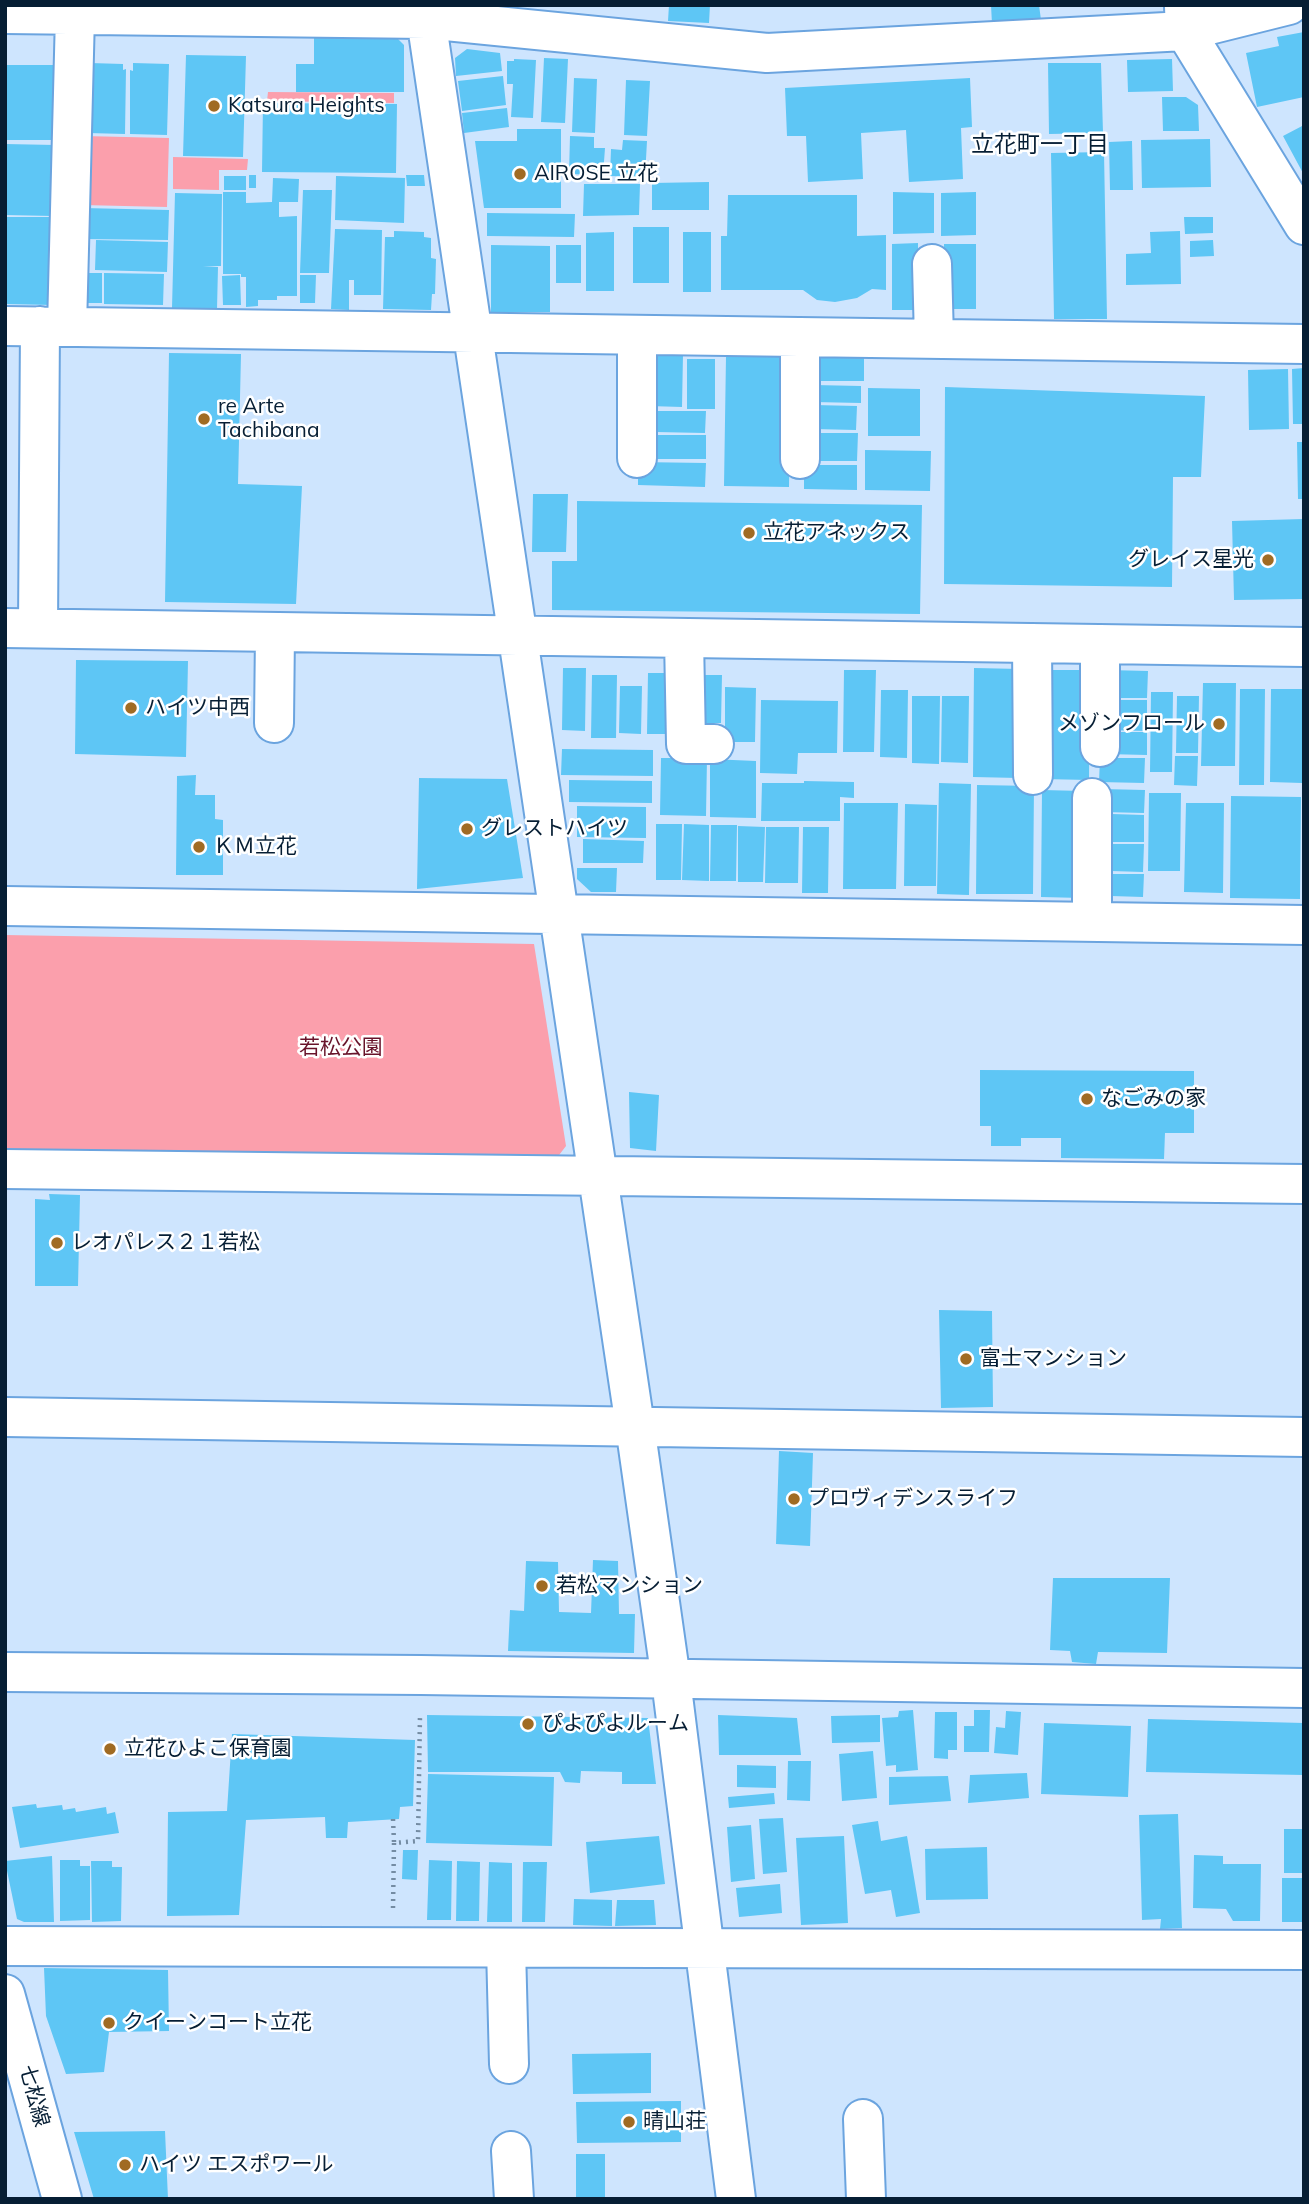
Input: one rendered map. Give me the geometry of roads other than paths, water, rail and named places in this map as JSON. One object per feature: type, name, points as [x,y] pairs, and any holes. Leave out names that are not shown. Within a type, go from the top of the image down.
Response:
[{"type":"street","points":[[5,14],[425,12],[767,53],[1184,18],[1289,5]]},
{"type":"street","points":[[425,12],[635,1426],[671,1680],[736,2199]]},
{"type":"street","points":[[75,15],[37,326],[22,628],[1304,647]]},
{"type":"street","points":[[1184,18],[1304,225]]},
{"type":"street","points":[[932,264],[934,339]]},
{"type":"street","points":[[37,326],[1304,344]]},
{"type":"street","points":[[636,335],[637,458]]},
{"type":"street","points":[[800,337],[800,459]]},
{"type":"street","points":[[274,723],[275,632]]},
{"type":"street","points":[[684,639],[686,744],[714,744]]},
{"type":"street","points":[[1032,643],[1033,775]]},
{"type":"street","points":[[1100,644],[1100,747]]},
{"type":"street","points":[[1092,798],[1092,922]]},
{"type":"street","points":[[5,906],[1304,925]]},
{"type":"street","points":[[5,1169],[1304,1184]]},
{"type":"street","points":[[5,1417],[1304,1437]]},
{"type":"street","points":[[5,1672],[421,1675],[1304,1688]]},
{"type":"street","points":[[5,1946],[1304,1950]]},
{"type":"street","points":[[506,1948],[509,2064]]},
{"type":"street","name":"七松線","points":[[5,1994],[62,2199]]},
{"type":"street","points":[[863,2119],[866,2199]]},
{"type":"street","points":[[512,2151],[514,2199]]},
{"type":"place","name":"Katsura Heights","points":[[214,106]]},
{"type":"place","name":"AIROSE 立花","points":[[520,174]]},
{"type":"place","name":"re Arte Tachibana","points":[[204,419]]},
{"type":"place","name":"立花アネックス","points":[[749,533]]},
{"type":"place","name":"グレイス星光","points":[[1268,560]]},
{"type":"place","name":"ハイツ中西","points":[[131,708]]},
{"type":"place","name":"メゾンフロール","points":[[1219,724]]},
{"type":"place","name":"グレストハイツ","points":[[467,829]]},
{"type":"place","name":"ＫＭ立花","points":[[199,847]]},
{"type":"place","name":"なごみの家","points":[[1087,1099]]},
{"type":"place","name":"レオパレス２１若松","points":[[57,1243]]},
{"type":"place","name":"富士マンション","points":[[966,1359]]},
{"type":"place","name":"プロヴィデンスライフ","points":[[794,1499]]},
{"type":"place","name":"若松マンション","points":[[542,1586]]},
{"type":"place","name":"ぴよぴよルーム","points":[[528,1724]]},
{"type":"place","name":"立花ひよこ保育園","points":[[110,1749]]},
{"type":"place","name":"クイーンコート立花","points":[[109,2023]]},
{"type":"place","name":"晴山荘","points":[[629,2122]]},
{"type":"place","name":"ハイツ エスポワール","points":[[125,2165]]},
{"type":"district","name":"立花町一丁目","points":[[1040,145]]},
{"type":"park label","name":"若松公園","points":[[341,1048]]}]
